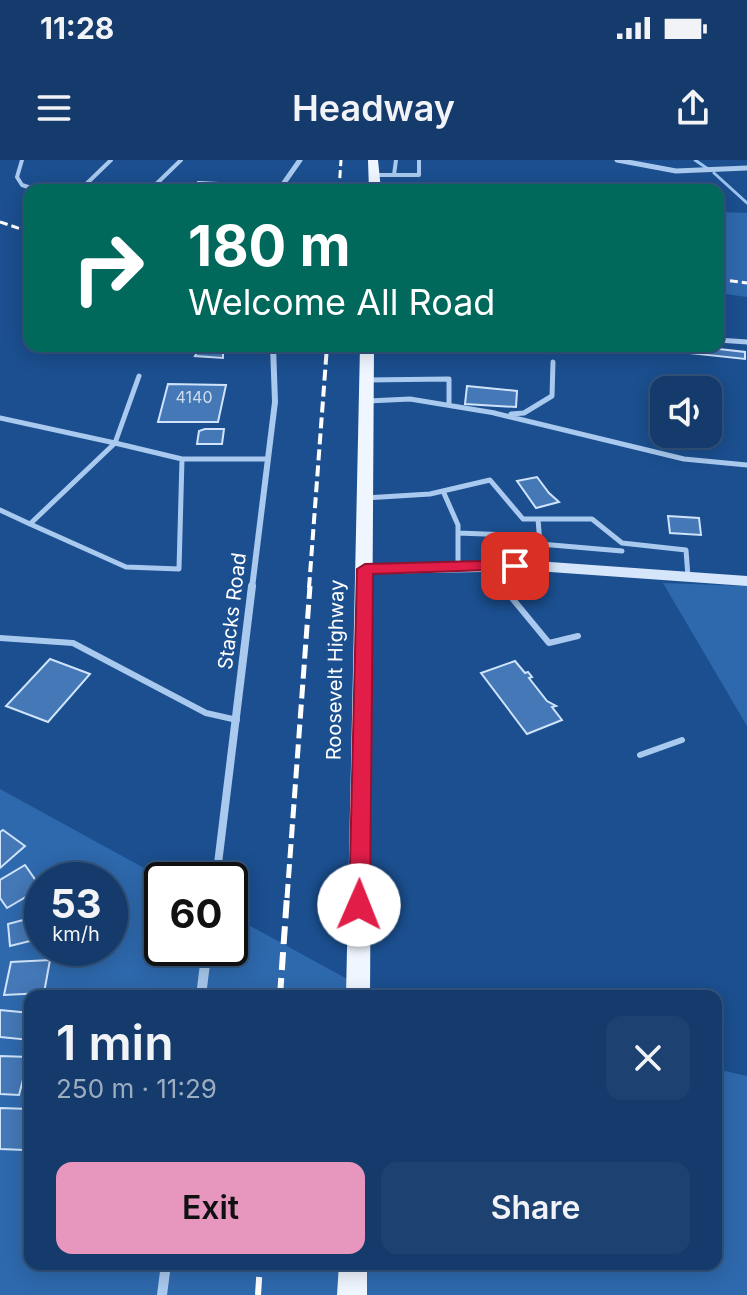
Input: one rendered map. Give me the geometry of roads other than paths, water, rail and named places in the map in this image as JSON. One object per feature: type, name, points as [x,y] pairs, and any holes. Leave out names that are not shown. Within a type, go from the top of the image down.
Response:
[{"type":"main road","points":[[373,160],[375,184]]},
{"type":"main road","name":"Roosevelt Highway","points":[[358,990],[367,352]]},
{"type":"main road","points":[[352,1295],[353,1270]]},
{"type":"street","points":[[283,184],[300,160]]},
{"type":"street","points":[[617,160],[676,171],[747,168]]},
{"type":"street","points":[[724,340],[747,342]]},
{"type":"street","name":"Stacks Road","points":[[218,862],[275,402],[273,352]]},
{"type":"street","points":[[365,569],[536,566],[747,581]]},
{"type":"street","points":[[202,990],[205,966]]},
{"type":"street","points":[[162,1295],[165,1270]]},
{"type":"lane","points":[[22,160],[17,177],[24,186]]},
{"type":"lane","points":[[86,184],[111,160]]},
{"type":"lane","points":[[156,184],[181,160]]},
{"type":"lane","points":[[394,175],[396,160]]},
{"type":"lane","points":[[374,175],[419,175],[419,160]]},
{"type":"lane","points":[[409,168],[409,175]]},
{"type":"lane","points":[[494,413],[524,413],[552,396],[553,362]]},
{"type":"lane","points":[[30,524],[115,443],[139,376]]},
{"type":"lane","points":[[366,380],[449,379],[449,404]]},
{"type":"lane","points":[[364,401],[410,399],[449,404],[684,459],[747,465]]},
{"type":"lane","points":[[0,418],[182,459],[268,459]]},
{"type":"lane","points":[[0,510],[126,567],[179,569],[182,459]]},
{"type":"lane","points":[[363,498],[443,491],[490,480],[523,519],[592,519],[622,543],[686,550],[688,577]]},
{"type":"lane","points":[[443,491],[458,525],[458,567]]},
{"type":"lane","points":[[538,519],[540,544],[622,551]]},
{"type":"lane","points":[[458,533],[539,536]]},
{"type":"lane","points":[[622,543],[622,572]]},
{"type":"lane","points":[[486,566],[549,643],[578,636]]},
{"type":"lane","points":[[0,638],[73,643],[206,713],[237,720]]},
{"type":"lane","points":[[640,755],[682,740]]},
{"type":"waterway","points":[[695,160],[708,169]]},
{"type":"waterway","points":[[714,173],[747,203]]},
{"type":"railway","points":[[339,184],[341,160]]},
{"type":"railway","points":[[0,222],[24,230]]},
{"type":"railway","points":[[724,280],[747,283]]},
{"type":"railway","points":[[309,588],[327,352]]},
{"type":"railway","points":[[287,898],[310,586]]},
{"type":"railway","points":[[280,990],[287,896]]},
{"type":"railway","points":[[258,1295],[260,1270]]}]
